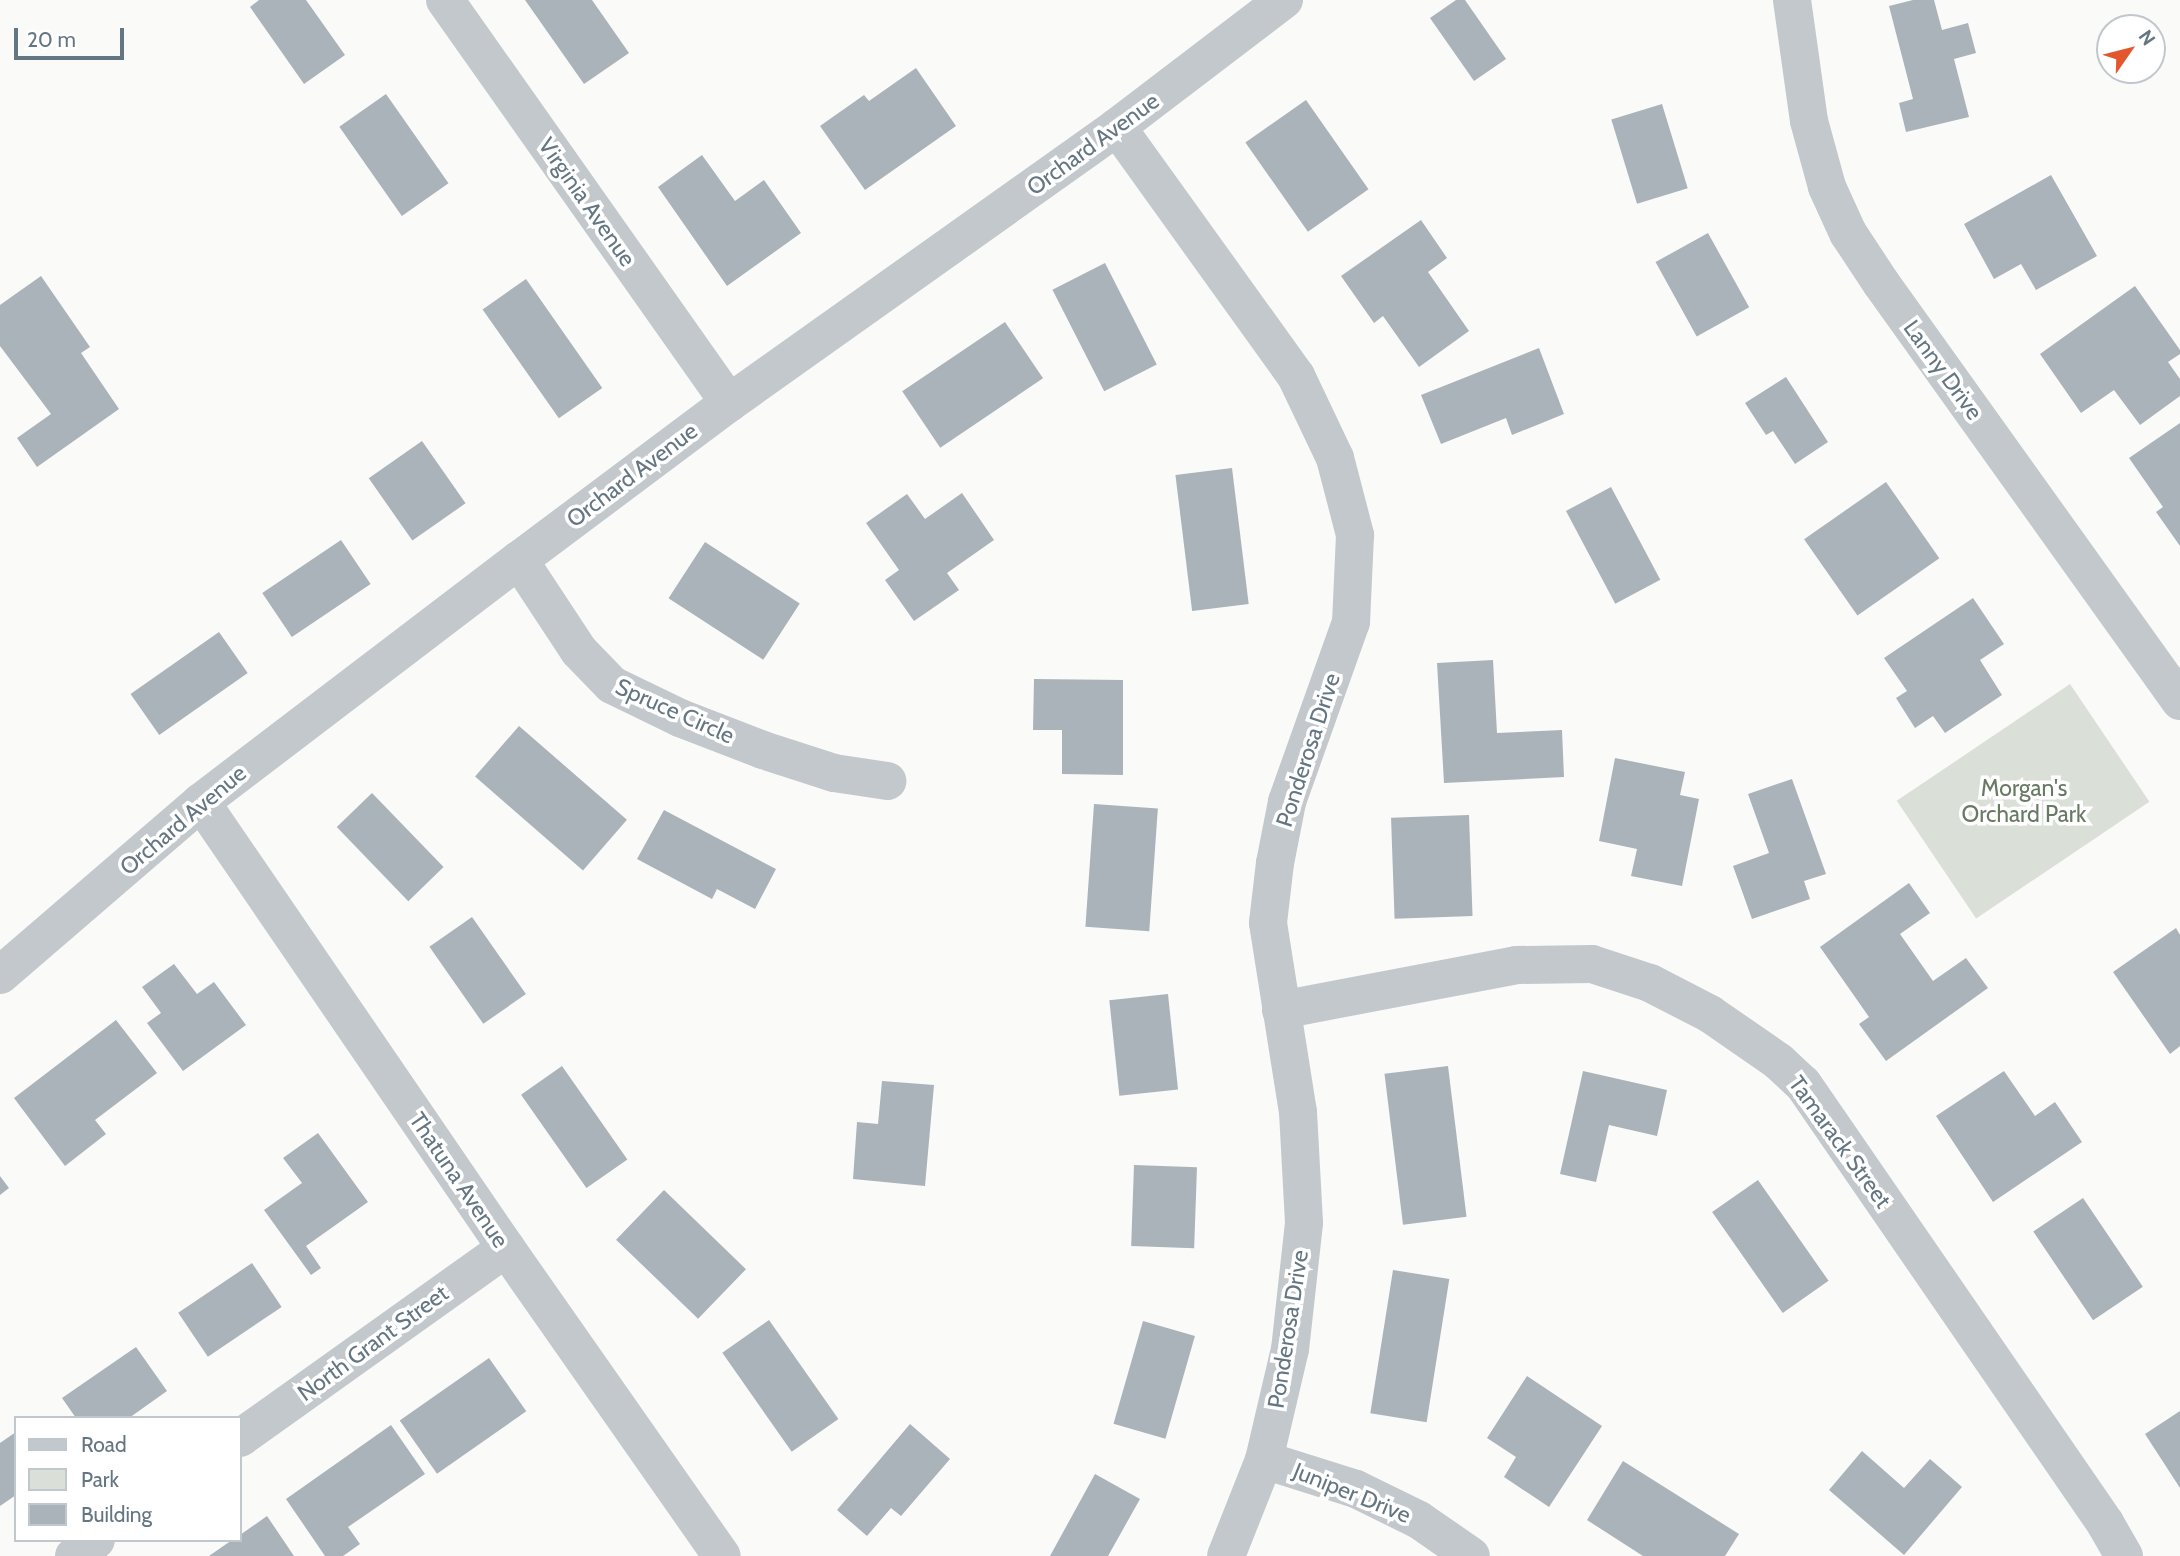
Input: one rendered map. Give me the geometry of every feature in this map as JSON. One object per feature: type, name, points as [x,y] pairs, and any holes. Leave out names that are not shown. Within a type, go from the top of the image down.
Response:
[{"type":"street","name":"Virginia Avenue","points":[[444,0],[729,403]]},
{"type":"street","name":"Orchard Avenue","points":[[0,975],[201,802],[519,560],[729,403],[1117,127],[1284,0]]},
{"type":"street","name":"Lanny Drive","points":[[1792,0],[1809,121],[1826,187],[1848,233],[1889,294],[2176,687]]},
{"type":"street","name":"Ponderosa Drive","points":[[1117,127],[1296,376],[1335,458],[1355,535],[1351,622],[1287,802],[1275,863],[1268,923],[1298,1112],[1304,1223],[1290,1349],[1264,1460],[1226,1556]]},
{"type":"street","name":"Spruce Circle","points":[[519,560],[579,651],[612,685],[680,718],[763,750],[834,773],[887,780]]},
{"type":"street","name":"Thatuna Avenue","points":[[201,802],[506,1248],[722,1556]]},
{"type":"street","name":"Tamarack Street","points":[[1281,1010],[1516,965],[1592,964],[1650,983],[1710,1014],[1778,1062],[1803,1084],[2105,1523],[2124,1556]]},
{"type":"street","name":"North Grant Street","points":[[242,1437],[506,1248]]},
{"type":"street","name":"Juniper Drive","points":[[1264,1460],[1356,1489],[1419,1520],[1471,1556]]},
{"type":"street","points":[[74,1556],[93,1542]]},
{"type":"green space","name":"Morgan's Orchard Park","points":[[2070,684],[2149,802],[1976,919],[1897,801]]},
{"type":"building","points":[[259,0],[306,0],[345,55],[304,84],[250,7]]},
{"type":"building","points":[[525,0],[592,0],[629,53],[584,84]]},
{"type":"building","points":[[1456,0],[1465,0],[1506,59],[1474,81],[1430,18]]},
{"type":"building","points":[[1913,0],[1934,0],[1942,30],[1968,23],[1976,53],[1954,59],[1969,117],[1906,132],[1899,103],[1913,99],[1889,6]]},
{"type":"building","points":[[916,68],[956,126],[865,190],[820,126],[864,95],[869,101]]},
{"type":"building","points":[[386,94],[449,183],[402,216],[339,127]]},
{"type":"building","points":[[1306,100],[1369,189],[1308,232],[1245,142]]},
{"type":"building","points":[[1662,104],[1688,188],[1637,204],[1611,119]]},
{"type":"building","points":[[702,155],[735,201],[764,180],[801,233],[727,286],[658,187]]},
{"type":"building","points":[[2051,175],[2097,256],[2036,290],[2021,264],[1994,279],[1964,224]]},
{"type":"building","points":[[1421,220],[1447,258],[1428,272],[1469,331],[1419,367],[1383,316],[1374,323],[1341,276]]},
{"type":"building","points":[[1708,233],[1749,307],[1697,336],[1656,262]]},
{"type":"building","points":[[1105,263],[1157,365],[1104,391],[1052,290]]},
{"type":"building","points":[[41,276],[90,347],[81,353],[119,409],[37,467],[17,438],[51,414],[0,346],[0,305]]},
{"type":"building","points":[[526,279],[602,388],[559,418],[483,309]]},
{"type":"building","points":[[2135,286],[2180,350],[2180,354],[2168,362],[2180,379],[2180,396],[2140,425],[2114,390],[2081,413],[2040,354]]},
{"type":"building","points":[[1005,322],[1043,378],[940,448],[902,391]]},
{"type":"building","points":[[1539,348],[1564,414],[1512,435],[1506,418],[1441,444],[1421,395]]},
{"type":"building","points":[[1786,377],[1828,442],[1795,464],[1773,431],[1766,435],[1745,403]]},
{"type":"building","points":[[2180,423],[2180,546],[2156,512],[2163,507],[2129,458]]},
{"type":"building","points":[[422,441],[466,503],[412,541],[369,478]]},
{"type":"building","points":[[1232,468],[1249,604],[1192,611],[1175,475]]},
{"type":"building","points":[[1886,482],[1939,558],[1857,616],[1804,539]]},
{"type":"building","points":[[1611,487],[1660,580],[1615,604],[1566,511]]},
{"type":"building","points":[[962,493],[994,540],[947,573],[959,590],[914,621],[885,580],[899,570],[866,523],[907,494],[925,519]]},
{"type":"building","points":[[341,540],[371,584],[292,637],[262,593]]},
{"type":"building","points":[[705,542],[800,604],[763,660],[669,598]]},
{"type":"building","points":[[1973,598],[2004,644],[1980,660],[2002,695],[1945,733],[1933,716],[1915,728],[1896,698],[1907,691],[1884,658]]},
{"type":"building","points":[[219,632],[248,673],[159,735],[131,694]]},
{"type":"building","points":[[1493,660],[1497,733],[1562,730],[1564,777],[1444,783],[1437,663]]},
{"type":"building","points":[[1034,679],[1123,680],[1123,775],[1062,774],[1062,730],[1033,730]]},
{"type":"building","points":[[519,726],[627,820],[583,870],[475,777]]},
{"type":"building","points":[[1615,758],[1685,772],[1680,795],[1699,799],[1682,886],[1631,876],[1637,849],[1599,841]]},
{"type":"building","points":[[1792,779],[1826,874],[1804,881],[1810,899],[1752,919],[1733,866],[1769,853],[1748,794]]},
{"type":"building","points":[[372,793],[444,867],[408,901],[337,827]]},
{"type":"building","points":[[1094,804],[1158,808],[1149,931],[1085,927]]},
{"type":"building","points":[[664,810],[776,869],[755,909],[717,889],[712,899],[637,859]]},
{"type":"building","points":[[1469,815],[1473,916],[1395,919],[1391,818]]},
{"type":"building","points":[[1909,883],[1930,913],[1900,934],[1933,981],[1966,958],[1988,988],[1886,1061],[1859,1024],[1869,1017],[1820,947]]},
{"type":"building","points":[[472,917],[526,994],[483,1024],[429,947]]},
{"type":"building","points":[[2176,928],[2180,935],[2180,1046],[2170,1054],[2113,972]]},
{"type":"building","points":[[174,964],[197,994],[214,982],[246,1025],[183,1071],[147,1023],[161,1013],[142,987]]},
{"type":"building","points":[[1168,994],[1178,1089],[1119,1096],[1109,1000]]},
{"type":"building","points":[[116,1020],[157,1073],[95,1120],[106,1134],[65,1166],[14,1098]]},
{"type":"building","points":[[562,1066],[627,1159],[586,1188],[521,1095]]},
{"type":"building","points":[[1448,1066],[1467,1217],[1403,1225],[1384,1074]]},
{"type":"building","points":[[1583,1071],[1667,1090],[1657,1136],[1609,1125],[1596,1182],[1560,1174]]},
{"type":"building","points":[[2004,1071],[2035,1116],[2055,1102],[2082,1142],[1993,1202],[1936,1116]]},
{"type":"building","points":[[882,1081],[934,1085],[925,1186],[853,1179],[857,1122],[878,1124]]},
{"type":"building","points":[[318,1133],[368,1202],[306,1246],[321,1268],[311,1275],[264,1210],[302,1183],[283,1158]]},
{"type":"building","points":[[1134,1165],[1197,1167],[1194,1248],[1131,1246]]},
{"type":"building","points":[[0,1176],[9,1188],[0,1195]]},
{"type":"building","points":[[1758,1180],[1829,1281],[1783,1313],[1712,1212]]},
{"type":"building","points":[[664,1190],[746,1269],[698,1319],[616,1240]]},
{"type":"building","points":[[2083,1198],[2143,1287],[2093,1320],[2033,1232]]},
{"type":"building","points":[[252,1263],[282,1307],[208,1357],[178,1313]]},
{"type":"building","points":[[1393,1270],[1449,1279],[1427,1422],[1370,1413]]},
{"type":"building","points":[[769,1320],[838,1419],[792,1452],[722,1353]]},
{"type":"building","points":[[1143,1321],[1195,1336],[1165,1439],[1114,1424]]},
{"type":"building","points":[[136,1347],[167,1391],[132,1416],[75,1416],[62,1398]]},
{"type":"building","points":[[489,1358],[526,1411],[437,1474],[400,1421]]},
{"type":"building","points":[[1527,1376],[1602,1426],[1549,1507],[1504,1477],[1516,1457],[1487,1438]]},
{"type":"building","points":[[2180,1411],[2180,1488],[2145,1434]]},
{"type":"building","points":[[910,1424],[950,1459],[901,1516],[891,1508],[867,1536],[837,1510]]},
{"type":"building","points":[[391,1425],[425,1474],[348,1527],[360,1544],[343,1556],[325,1556],[286,1499]]},
{"type":"building","points":[[14,1433],[14,1496],[0,1506],[0,1443]]},
{"type":"building","points":[[1862,1451],[1904,1488],[1930,1459],[1962,1487],[1904,1555],[1829,1490]]},
{"type":"building","points":[[1623,1461],[1739,1534],[1725,1556],[1643,1556],[1587,1520]]},
{"type":"building","points":[[1095,1474],[1140,1499],[1108,1556],[1050,1556]]},
{"type":"building","points":[[267,1516],[294,1556],[209,1556],[229,1542],[242,1542],[242,1534]]}]
